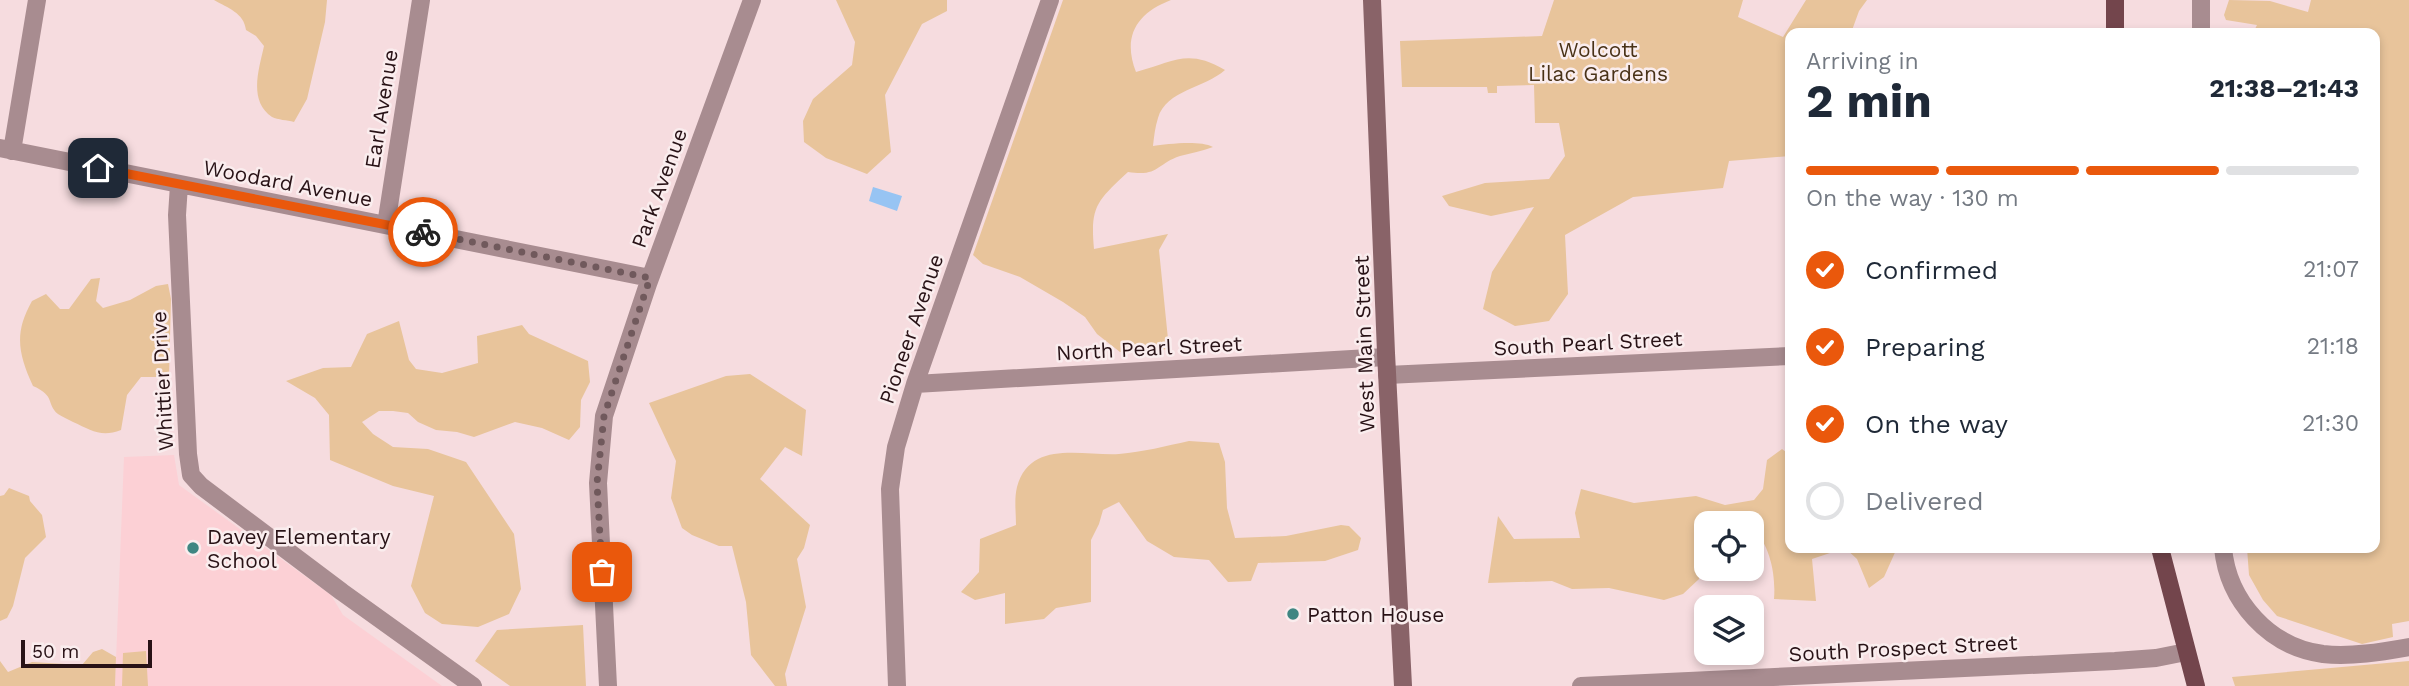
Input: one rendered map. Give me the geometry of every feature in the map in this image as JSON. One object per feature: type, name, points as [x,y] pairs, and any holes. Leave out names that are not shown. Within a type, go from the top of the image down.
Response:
[{"type":"main road","name":"West Main Street","points":[[1371,0],[1403,686]]},
{"type":"main road","points":[[2115,0],[2115,28]]},
{"type":"main road","points":[[2161,553],[2196,686]]},
{"type":"street","points":[[6,150],[37,0]]},
{"type":"street","name":"Earl Avenue","points":[[386,225],[421,0]]},
{"type":"street","name":"Park Avenue","points":[[608,686],[597,483],[598,460],[608,404],[650,278],[752,0]]},
{"type":"street","name":"Pioneer Avenue","points":[[897,686],[890,489],[896,447],[915,384],[1049,0]]},
{"type":"street","points":[[2201,0],[2201,28]]},
{"type":"street","name":"Woodard Avenue","points":[[6,150],[650,278]]},
{"type":"street","name":"Whittier Drive","points":[[179,185],[177,215],[187,446],[191,475],[201,486],[332,585],[473,686]]},
{"type":"street","name":"South Pearl Street","points":[[1387,366],[1785,356]]},
{"type":"street","name":"North Pearl Street","points":[[915,384],[1387,366]]},
{"type":"street","points":[[2224,553],[2230,579],[2247,611],[2290,644],[2321,654],[2345,655],[2409,647]]},
{"type":"street","name":"South Prospect Street","points":[[1581,686],[2126,660],[2186,652]]},
{"type":"shaded area","name":"Davey Elementary School","points":[[174,455],[179,485],[331,595],[343,615],[442,686],[115,686],[124,457]]},
{"type":"green space","points":[[214,0],[327,0],[325,22],[307,99],[294,122],[274,118],[265,110],[260,102],[257,84],[264,46],[256,36],[246,30],[239,15]]},
{"type":"green space","points":[[836,0],[947,0],[947,11],[922,24],[885,95],[891,152],[867,174],[826,158],[804,142],[803,121],[813,99],[852,65],[855,42]]},
{"type":"green space","points":[[1063,0],[1171,0],[1149,12],[1135,27],[1131,47],[1136,72],[1190,58],[1212,63],[1225,70],[1169,101],[1162,109],[1155,128],[1153,146],[1192,143],[1213,147],[1172,159],[1146,173],[1128,172],[1109,190],[1095,213],[1094,249],[1168,234],[1159,250],[1169,349],[1120,352],[1097,334],[1085,317],[1063,302],[1020,277],[983,264],[973,255]]},
{"type":"green space","name":"Wolcott Lilac Gardens","points":[[1554,0],[1743,0],[1738,17],[1783,37],[1785,34],[1785,156],[1729,161],[1723,188],[1633,197],[1565,235],[1568,294],[1549,321],[1515,326],[1483,309],[1492,272],[1534,207],[1491,216],[1449,206],[1442,196],[1485,183],[1549,179],[1565,156],[1559,123],[1535,123],[1534,85],[1497,86],[1497,93],[1488,93],[1487,87],[1402,87],[1400,41],[1542,36]]},
{"type":"green space","points":[[1806,0],[1867,0],[1859,11],[1853,28],[1789,28]]},
{"type":"green space","points":[[2229,0],[2270,1],[2308,12],[2311,0],[2409,0],[2409,621],[2392,624],[2393,637],[2362,644],[2277,616],[2263,600],[2249,575],[2247,553],[2380,553],[2380,28],[2256,28],[2257,25],[2226,20],[2224,15]]},
{"type":"green space","points":[[100,278],[96,301],[103,308],[130,300],[156,286],[168,284],[171,299],[169,377],[141,377],[127,395],[121,430],[108,433],[91,430],[54,410],[45,393],[33,386],[20,343],[22,323],[32,301],[46,294],[60,309],[69,309],[91,279]]},
{"type":"green space","points":[[399,321],[409,360],[416,369],[442,373],[478,363],[477,336],[522,325],[529,334],[588,361],[590,382],[581,400],[580,427],[569,440],[542,428],[515,422],[474,437],[436,430],[418,422],[408,413],[393,411],[379,411],[362,422],[373,434],[393,447],[428,449],[466,462],[514,534],[521,589],[509,614],[478,627],[442,624],[425,613],[411,586],[434,496],[393,486],[330,460],[329,415],[315,398],[286,381],[323,368],[351,367],[367,334]]},
{"type":"green space","points":[[750,374],[806,410],[802,456],[785,447],[760,479],[810,525],[804,548],[797,559],[806,607],[785,674],[787,686],[775,686],[751,655],[746,602],[732,546],[719,546],[682,528],[671,498],[676,461],[649,403],[726,376]]},
{"type":"green space","points":[[1189,441],[1219,443],[1225,462],[1227,508],[1235,538],[1286,536],[1341,525],[1349,526],[1361,538],[1358,550],[1325,561],[1258,563],[1251,581],[1228,582],[1209,560],[1174,557],[1147,541],[1119,502],[1103,510],[1091,540],[1091,602],[1056,608],[1044,619],[1005,624],[1005,593],[975,600],[961,592],[979,572],[980,539],[1016,525],[1017,487],[1024,472],[1033,462],[1059,453],[1119,454]]},
{"type":"green space","points":[[1782,449],[1785,451],[1785,553],[1830,553],[1812,559],[1816,601],[1774,599],[1774,580],[1764,544],[1764,511],[1694,511],[1694,581],[1697,581],[1683,594],[1664,600],[1609,588],[1572,589],[1552,581],[1488,583],[1498,516],[1514,539],[1580,538],[1575,513],[1581,489],[1634,503],[1696,496],[1725,505],[1754,500],[1763,489],[1767,460]]},
{"type":"green space","points":[[9,488],[29,496],[42,515],[46,537],[25,558],[13,606],[7,618],[0,621],[0,496]]},
{"type":"green space","points":[[1850,553],[1895,553],[1884,577],[1869,588],[1857,559]]},
{"type":"green space","points":[[583,625],[586,686],[510,686],[475,661],[497,630]]},
{"type":"green space","points":[[102,649],[116,657],[115,686],[0,686],[0,661],[8,672],[32,662],[82,665],[93,652]]},
{"type":"green space","points":[[146,651],[148,686],[122,686],[123,653]]},
{"type":"green space","points":[[2409,661],[2409,686],[2235,686],[2232,677]]},
{"type":"water","points":[[873,187],[902,196],[897,211],[869,201]]},
{"type":"way so far","points":[[423,232],[650,278],[604,416],[597,483],[602,572]]},
{"type":"place","name":"Davey Elementary School","points":[[193,548]]},
{"type":"place","name":"Patton House","points":[[1293,614]]},
{"type":"route","points":[[98,168],[423,232]]}]
